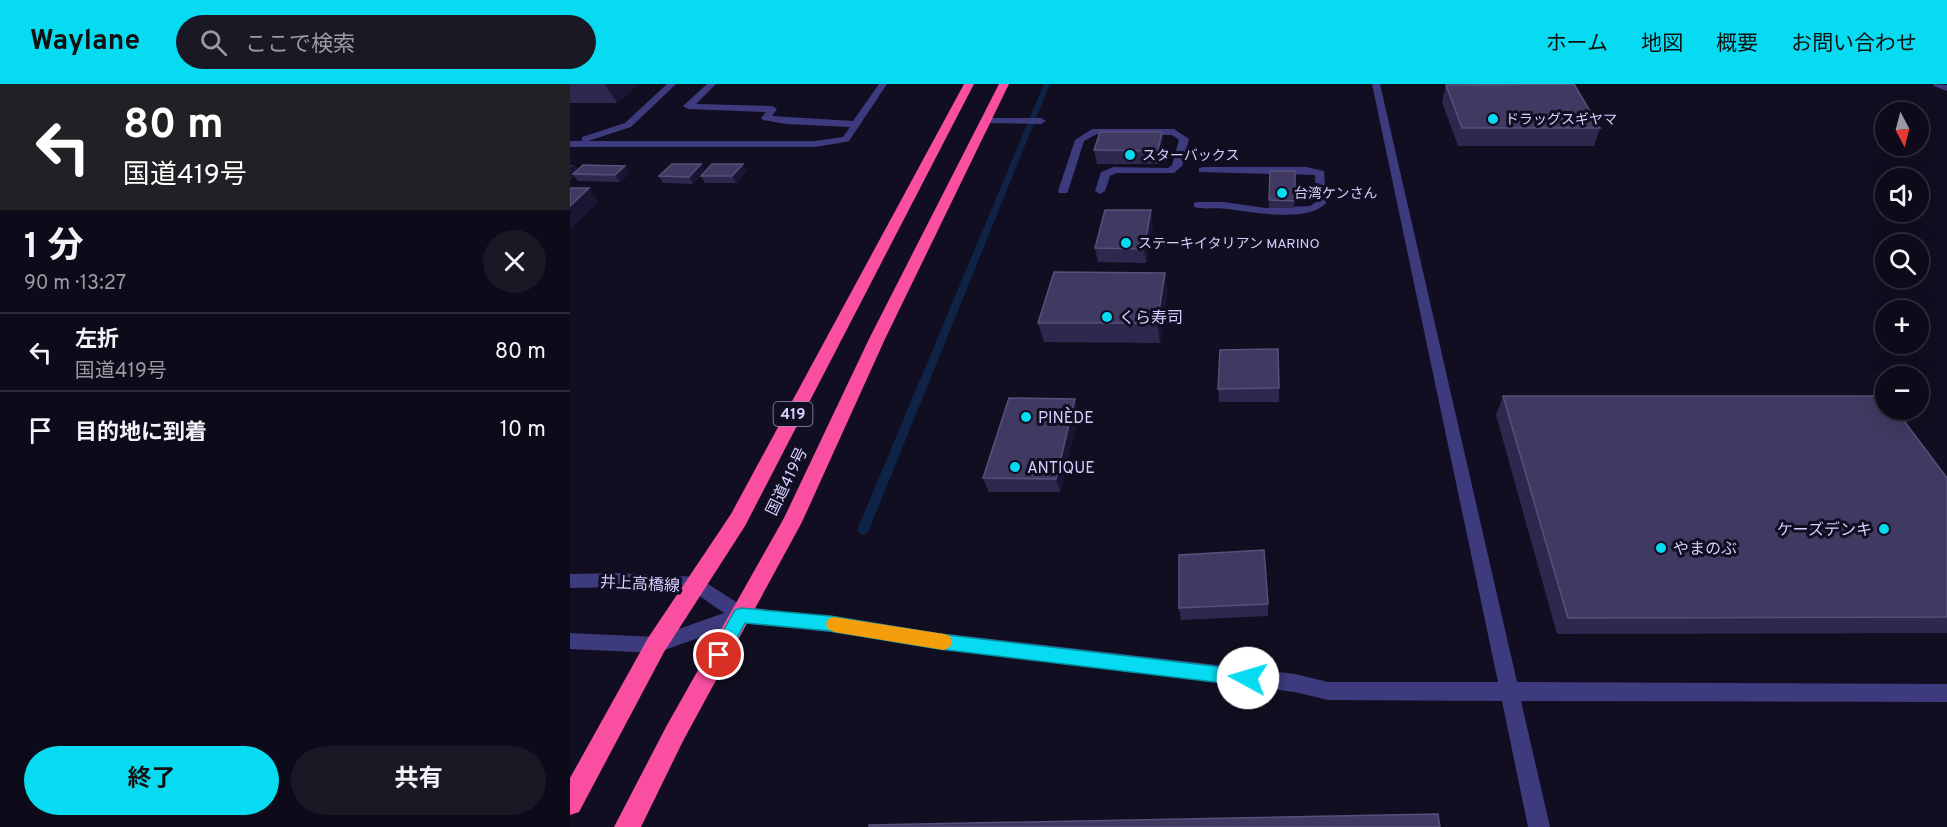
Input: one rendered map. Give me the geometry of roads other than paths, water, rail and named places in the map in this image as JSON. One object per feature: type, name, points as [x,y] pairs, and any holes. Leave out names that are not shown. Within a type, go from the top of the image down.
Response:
[{"type":"highway","name":"国道419号","points":[[570,803],[656,645],[698,585],[738,520],[969,84]]},
{"type":"highway","name":"国道419号","points":[[627,827],[814,478],[877,339],[1004,84]]},
{"type":"street","points":[[570,142],[628,125],[672,84]]},
{"type":"street","points":[[712,84],[688,106],[772,110],[766,118],[856,124]]},
{"type":"street","points":[[570,142],[814,144],[846,139],[883,84]]},
{"type":"street","points":[[1376,84],[1539,827]]},
{"type":"street","points":[[1937,84],[1947,88]]},
{"type":"street","points":[[986,121],[1041,121]]},
{"type":"street","points":[[1063,190],[1080,140],[1095,131],[1174,132],[1184,139],[1177,166],[1170,171],[1114,170],[1105,174],[1100,191]]},
{"type":"street","points":[[1198,205],[1224,205],[1265,211],[1313,209],[1321,203],[1320,173],[1306,170],[1203,170]]},
{"type":"street","name":"井上高橋線","points":[[570,581],[619,580],[698,585],[741,615]]},
{"type":"street","points":[[570,641],[656,645],[741,615],[830,624],[984,647],[1295,683],[1328,691],[1947,693]]},
{"type":"waterway","points":[[863,530],[1047,84]]},
{"type":"place","name":"ドラッグスギヤマ","points":[[1493,119]]},
{"type":"place","name":"スターバックス","points":[[1130,155]]},
{"type":"place","name":"台湾ケンさん","points":[[1282,193]]},
{"type":"place","name":"ステーキイタリアン MARINO","points":[[1126,243]]},
{"type":"place","name":"くら寿司","points":[[1107,317]]},
{"type":"place","name":"PINÈDE","points":[[1026,417]]},
{"type":"place","name":"ANTIQUE","points":[[1015,467]]},
{"type":"place","name":"ケーズデンキ","points":[[1884,529]]},
{"type":"place","name":"やまのぶ","points":[[1661,548]]}]
